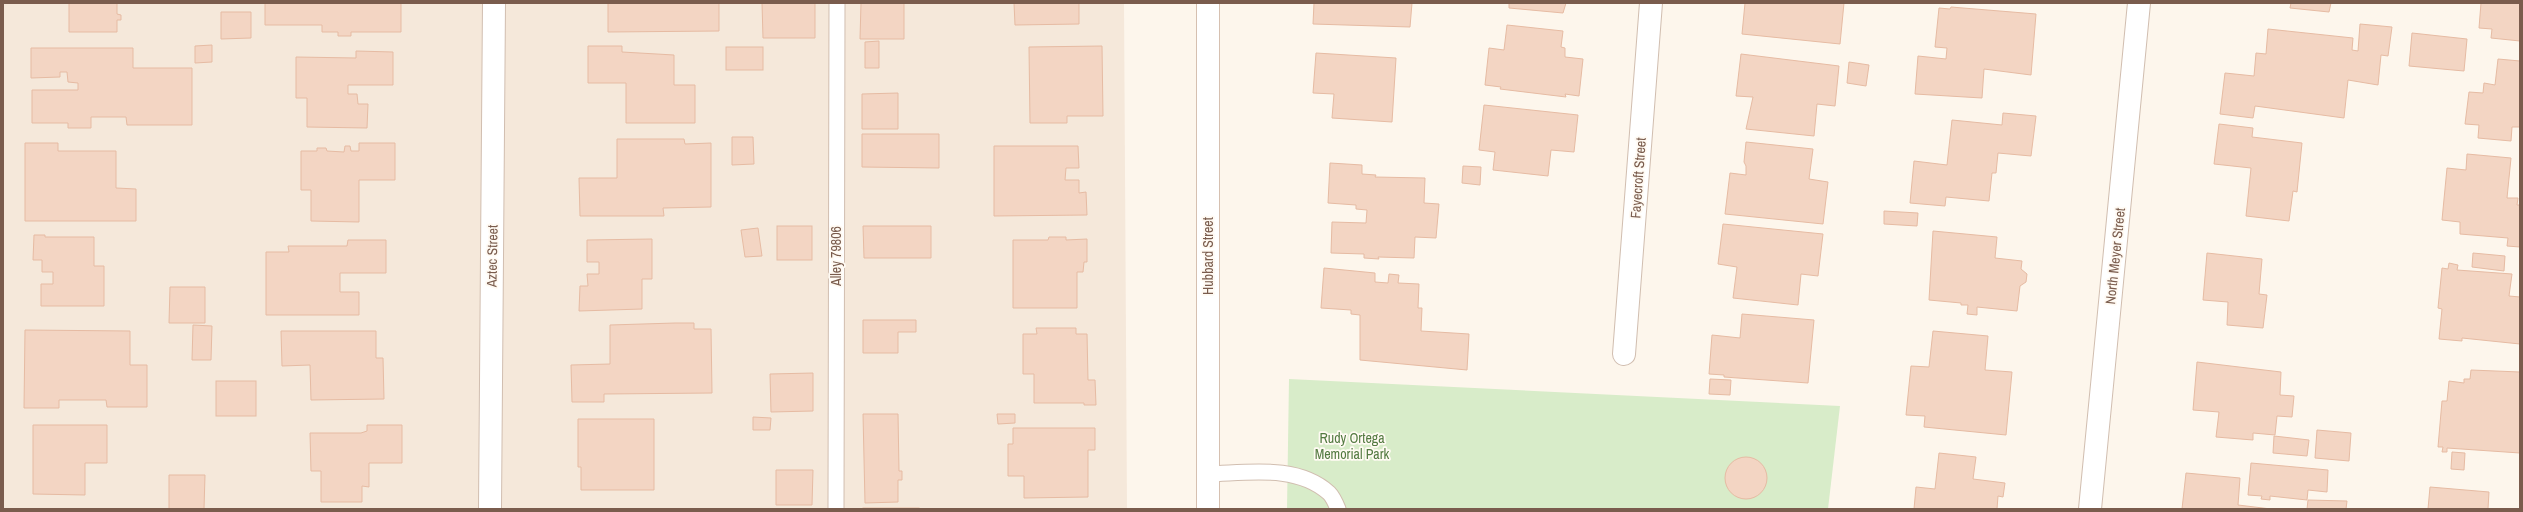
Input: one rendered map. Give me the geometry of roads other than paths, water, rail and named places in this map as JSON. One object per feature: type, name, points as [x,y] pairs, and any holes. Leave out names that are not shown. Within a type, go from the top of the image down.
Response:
[{"type":"street","name":"Aztec Street","points":[[490,509],[494,3]]},
{"type":"street","name":"Hubbard Street","points":[[1208,3],[1208,509]]},
{"type":"street","name":"Fayecroft Street","points":[[1624,354],[1651,3]]},
{"type":"street","name":"North Meyer Street","points":[[2090,509],[2139,3]]},
{"type":"lane","name":"Alley 79806","points":[[836,509],[837,3]]},
{"type":"lane","points":[[1208,474],[1276,472],[1297,474],[1330,493],[1338,509]]},
{"type":"park label","name":"Rudy Ortega Memorial Park","points":[[1352,446]]}]
